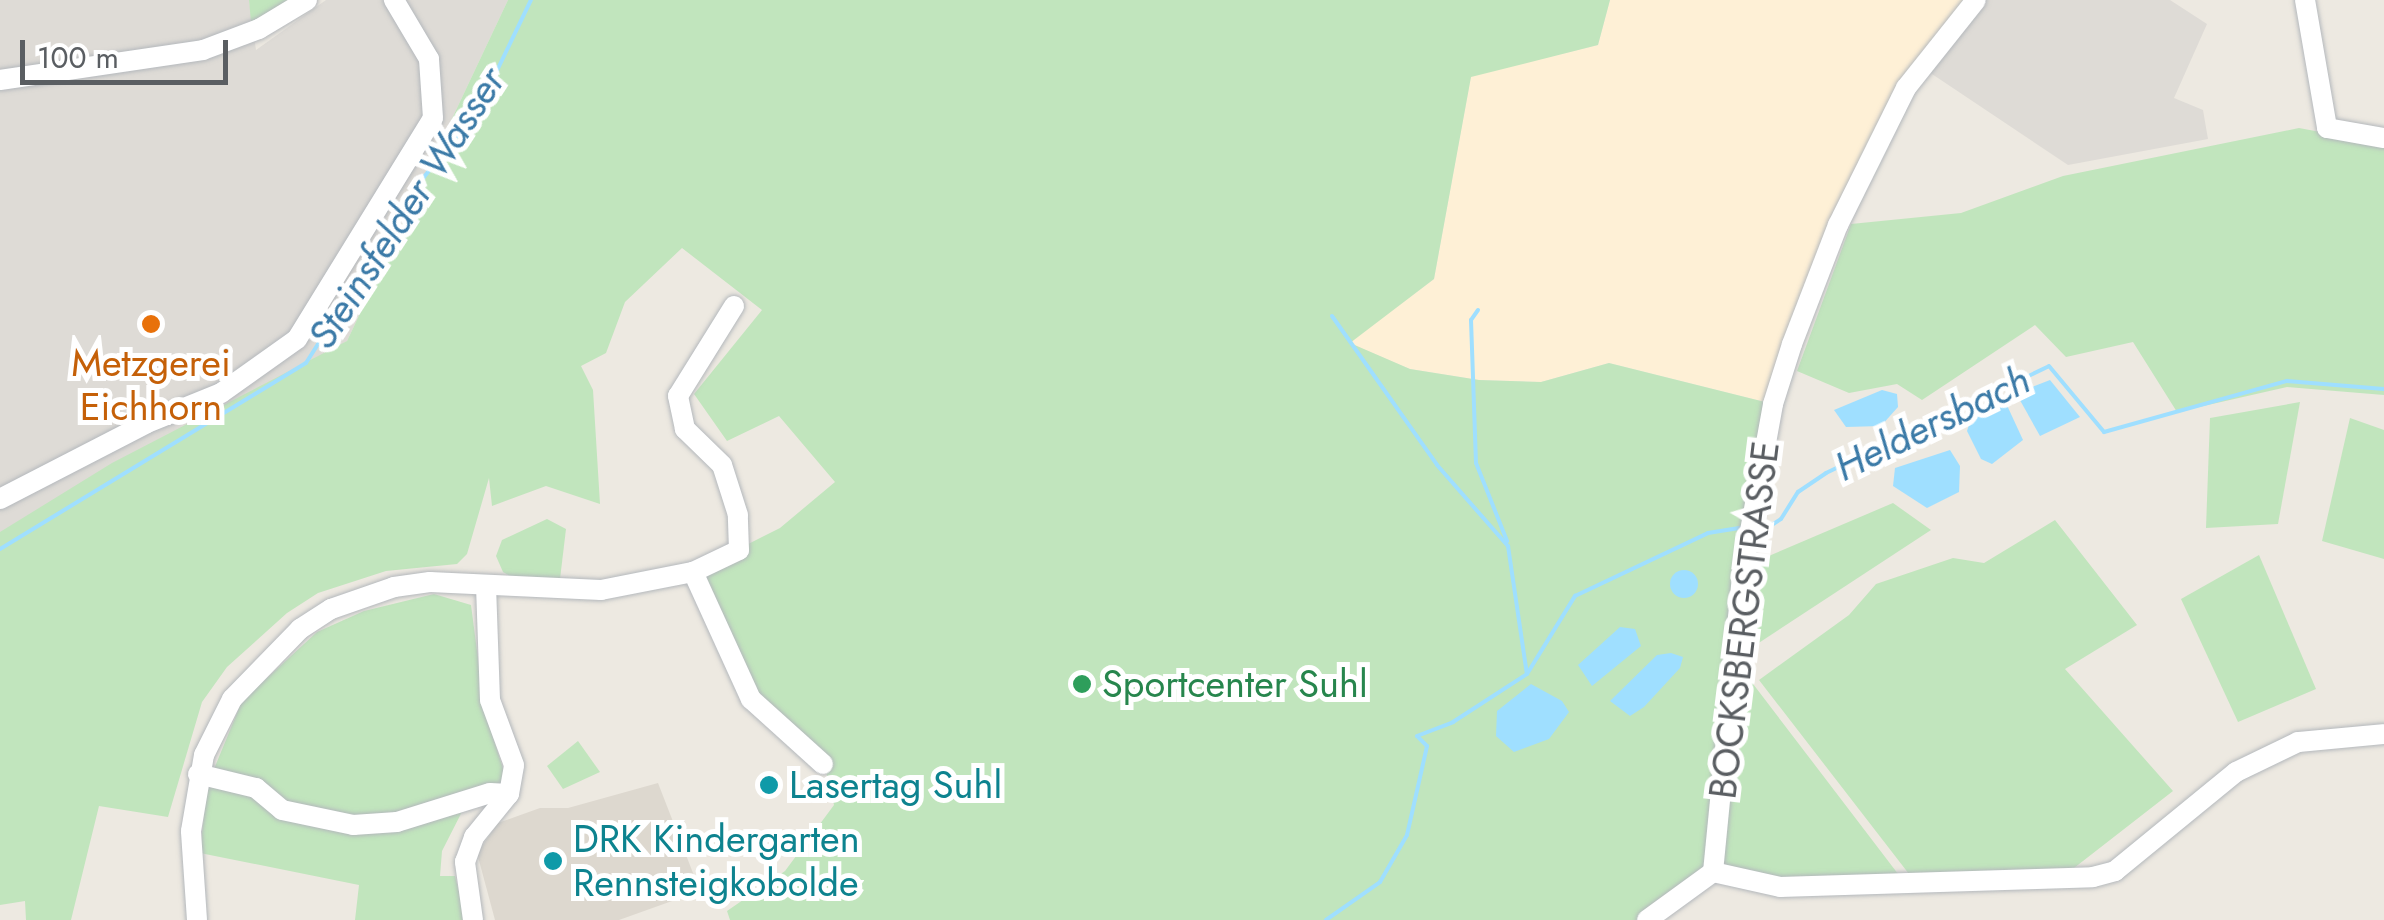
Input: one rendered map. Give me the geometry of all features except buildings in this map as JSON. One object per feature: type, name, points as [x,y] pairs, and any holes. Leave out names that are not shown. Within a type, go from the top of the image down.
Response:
[{"type":"street","points":[[0,80],[204,50],[259,29],[307,0]]},
{"type":"street","points":[[0,499],[147,423],[221,394],[297,339],[433,118],[429,59],[394,0]]},
{"type":"street","name":"BOCKSBERGSTRASSE","points":[[1713,872],[1742,575],[1773,404],[1838,225],[1906,88],[1976,0]]},
{"type":"street","points":[[2305,0],[2327,128],[2384,138]]},
{"type":"street","points":[[197,920],[191,831],[198,774],[245,683],[300,629],[332,609],[412,584],[601,590],[693,572],[740,550],[738,515],[722,464],[685,429],[678,396],[734,306]]},
{"type":"street","points":[[693,572],[751,699],[823,764]]},
{"type":"street","points":[[473,920],[465,862],[474,838],[509,794],[514,765],[490,700],[486,588]]},
{"type":"street","points":[[1647,920],[1713,872],[1780,887],[2092,877],[2114,871],[2236,772],[2298,742],[2384,734]]},
{"type":"street","points":[[198,774],[256,788],[282,810],[354,825],[397,822],[490,792],[509,794]]},
{"type":"shaded area","points":[[0,0],[249,0],[256,50],[326,0],[508,0],[347,341],[0,573]]},
{"type":"shaded area","points":[[1610,0],[1969,0],[1906,88],[1773,404],[1609,363],[1541,382],[1479,380],[1410,369],[1349,343],[1434,279],[1471,76],[1598,45]]},
{"type":"shaded area","points":[[1985,0],[2170,0],[2207,24],[2174,98],[2203,110],[2208,139],[2068,165],[1929,72]]},
{"type":"shaded area","points":[[658,783],[700,891],[619,920],[495,920],[477,853],[498,823],[540,808],[568,808]]},
{"type":"green space","points":[[249,0],[295,0],[251,22]]},
{"type":"green space","points":[[508,0],[1610,0],[1598,45],[1471,77],[1434,279],[1350,343],[1410,369],[1479,380],[1541,382],[1609,363],[1773,404],[1734,659],[1908,887],[1713,872],[1647,920],[730,920],[727,911],[785,871],[834,805],[823,759],[751,699],[693,572],[780,528],[835,482],[779,416],[727,441],[694,394],[762,310],[682,248],[625,302],[606,353],[581,366],[593,390],[600,504],[546,486],[492,506],[489,478],[467,554],[457,564],[386,571],[318,593],[287,613],[227,667],[202,702],[168,817],[99,806],[71,920],[26,920],[25,901],[0,905],[0,532],[112,463],[347,341]]},
{"type":"green space","points":[[2299,128],[2384,144],[2384,395],[2287,387],[2177,412],[2133,342],[2066,357],[2035,325],[1922,400],[1897,384],[1849,393],[1797,371],[1851,224],[1961,213],[2063,176]]},
{"type":"green space","points":[[2300,402],[2278,524],[2206,528],[2210,418]]},
{"type":"green space","points":[[2350,418],[2384,430],[2384,559],[2322,541]]},
{"type":"green space","points":[[1893,503],[1931,530],[1745,652],[1757,561]]},
{"type":"green space","points":[[547,519],[566,529],[560,579],[517,580],[503,572],[496,556],[502,540]]},
{"type":"green space","points":[[2055,520],[2137,625],[2065,669],[2173,791],[2074,868],[1909,874],[1759,680],[1849,615],[1876,584],[1953,558],[1984,563]]},
{"type":"green space","points":[[2259,555],[2316,689],[2238,722],[2181,599]]},
{"type":"green space","points":[[434,594],[471,605],[485,712],[507,781],[471,794],[442,851],[440,876],[455,876],[466,920],[355,920],[359,885],[200,853],[207,786],[242,701],[317,632],[364,611]]},
{"type":"green space","points":[[578,741],[600,772],[563,789],[547,766]]},
{"type":"water","points":[[2050,380],[2080,417],[2040,436],[2016,393]]},
{"type":"water","points":[[1882,390],[1897,394],[1898,407],[1881,426],[1846,427],[1834,410]]},
{"type":"water","points":[[2005,401],[2023,440],[1992,464],[1981,459],[1967,431],[1971,418]]},
{"type":"water","points":[[1950,450],[1960,466],[1959,492],[1927,508],[1893,486],[1895,468]]},
{"type":"water","points":[[1684,570],[1694,574],[1698,584],[1694,594],[1684,598],[1674,594],[1670,584],[1674,574]]},
{"type":"water","points":[[1620,627],[1635,629],[1641,646],[1592,686],[1578,665]]},
{"type":"water","points":[[1671,653],[1683,657],[1680,668],[1644,707],[1630,716],[1610,701],[1657,655]]},
{"type":"water","points":[[1531,684],[1562,701],[1569,712],[1549,739],[1514,752],[1496,736],[1497,711]]},
{"type":"waterway","name":"Steinsfelder Wasser","points":[[0,549],[306,363],[424,177],[478,110],[531,0]]},
{"type":"waterway","points":[[1478,310],[1471,320],[1476,463],[1507,541]]},
{"type":"waterway","points":[[1332,316],[1437,465],[1508,546],[1527,674]]},
{"type":"waterway","name":"Heldersbach","points":[[1764,530],[1781,519],[1798,492],[1826,473],[2049,366],[2104,432],[2287,381],[2384,389]]},
{"type":"waterway","name":"Heldersbach","points":[[1326,920],[1380,882],[1407,835],[1427,746],[1417,736],[1453,722],[1527,674],[1575,596],[1708,533],[1741,528]]},
{"type":"place","name":"Metzgerei Eichhorn","points":[[151,324]]},
{"type":"place","name":"Sportcenter Suhl","points":[[1082,684]]},
{"type":"place","name":"Lasertag Suhl","points":[[769,785]]},
{"type":"place","name":"DRK Kindergarten Rennsteigkobolde","points":[[553,861]]}]
